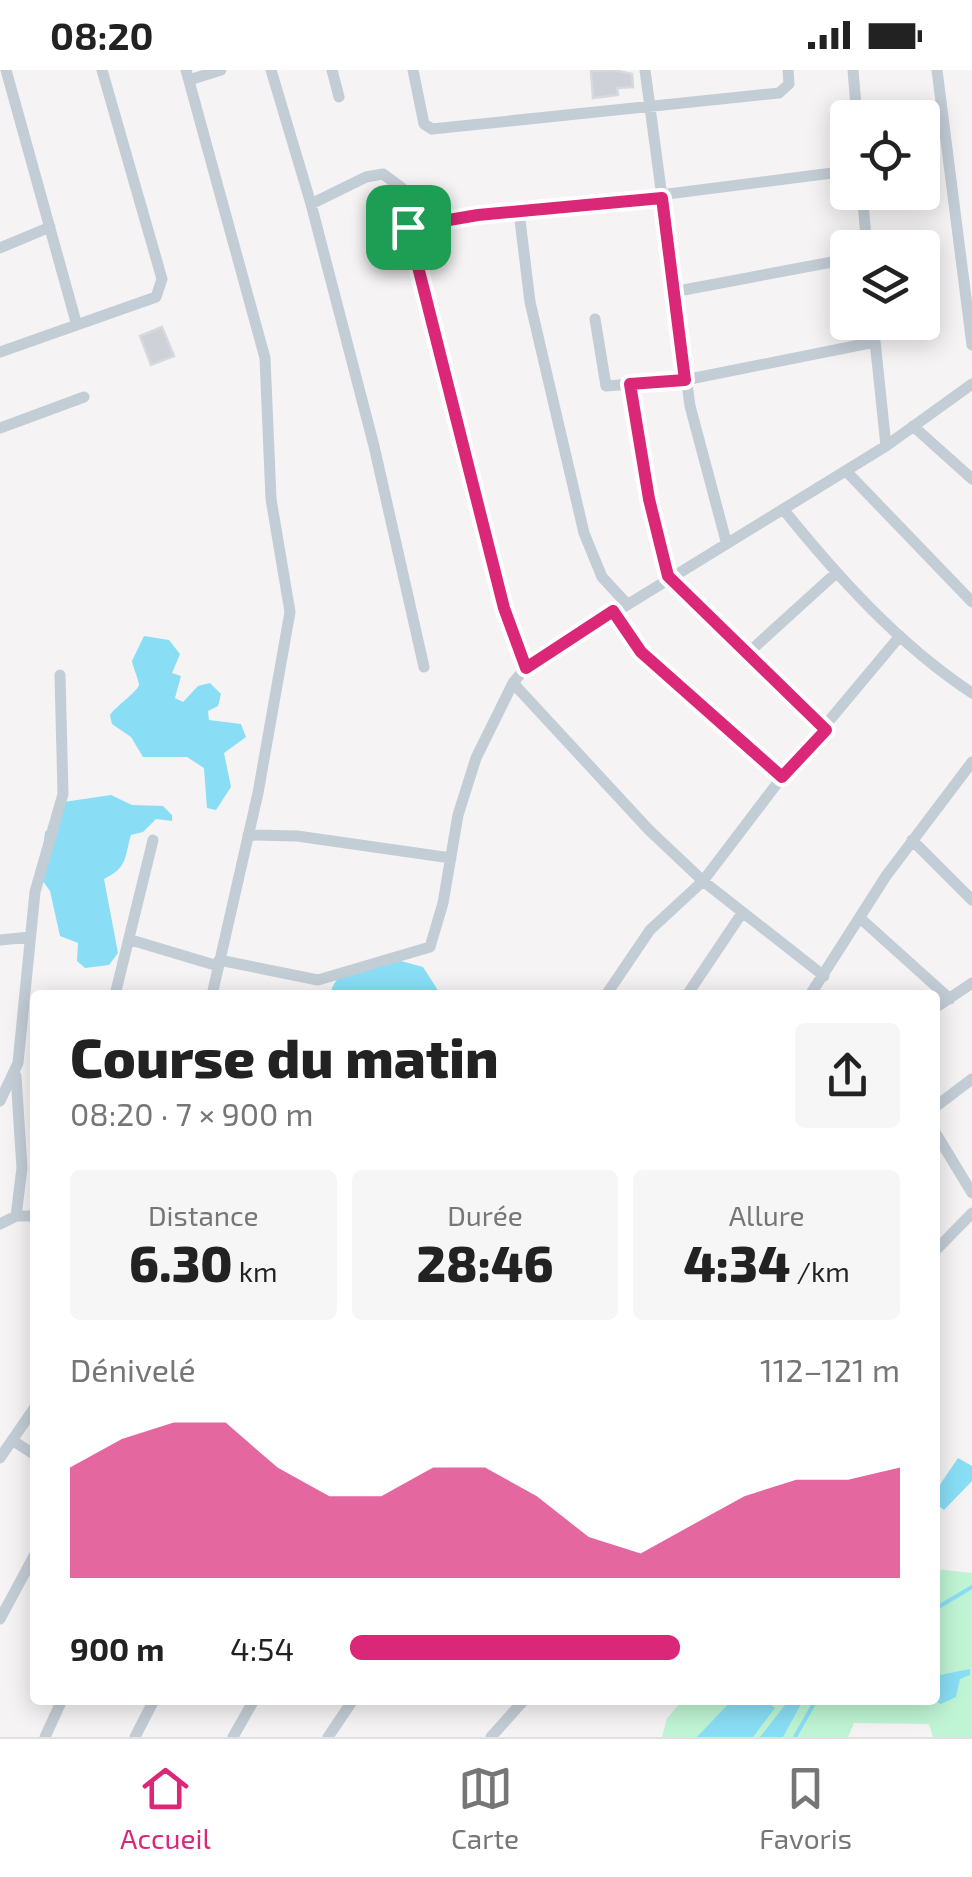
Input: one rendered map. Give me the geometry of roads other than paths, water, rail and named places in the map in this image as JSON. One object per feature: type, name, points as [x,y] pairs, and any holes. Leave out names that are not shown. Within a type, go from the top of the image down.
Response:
[{"type":"street","points":[[6,70],[76,322]]},
{"type":"street","points":[[0,352],[76,322],[156,297],[162,279],[102,70]]},
{"type":"street","points":[[213,990],[248,835],[290,612],[272,498],[265,358],[188,75],[221,70]]},
{"type":"street","points":[[271,70],[312,204],[424,667]]},
{"type":"street","points":[[332,70],[339,96]]},
{"type":"street","points":[[414,70],[424,124],[432,129],[472,128],[539,115],[651,108],[780,93],[789,84],[788,70]]},
{"type":"street","points":[[645,70],[685,380],[726,541]]},
{"type":"street","points":[[854,70],[856,100]]},
{"type":"street","points":[[937,70],[972,345]]},
{"type":"street","points":[[312,204],[366,177],[383,174],[402,188],[408,227],[504,608],[526,668]]},
{"type":"street","points":[[408,227],[662,198],[830,174]]},
{"type":"street","points":[[519,212],[530,302],[584,534],[602,577],[627,604]]},
{"type":"street","points":[[0,248],[50,227]]},
{"type":"street","points":[[673,292],[830,263]]},
{"type":"street","points":[[596,318],[602,382],[606,386],[685,380],[874,342],[886,446]]},
{"type":"street","points":[[630,384],[649,499],[668,576],[826,730]]},
{"type":"street","points":[[131,940],[218,963],[318,980],[429,948],[458,815],[476,758],[512,683],[526,668],[668,576],[846,472],[972,384]]},
{"type":"street","points":[[0,428],[84,397]]},
{"type":"street","points":[[913,426],[972,479]]},
{"type":"street","points":[[846,472],[972,602]]},
{"type":"street","points":[[782,508],[835,574],[900,636],[972,693]]},
{"type":"street","points":[[748,653],[835,574]]},
{"type":"street","points":[[613,611],[641,652],[782,777]]},
{"type":"street","points":[[609,990],[650,930],[703,881],[782,777],[826,730],[900,636]]},
{"type":"street","points":[[16,1216],[16,1186],[22,1168],[16,1074],[35,892],[63,794],[60,674]]},
{"type":"street","points":[[512,683],[649,830],[703,881],[824,976]]},
{"type":"street","points":[[814,990],[912,840],[972,762]]},
{"type":"street","points":[[248,835],[297,836],[451,858]]},
{"type":"street","points":[[116,990],[153,840]]},
{"type":"street","points":[[912,840],[972,900]]},
{"type":"street","points":[[690,990],[742,913]]},
{"type":"street","points":[[860,918],[950,999]]},
{"type":"street","points":[[0,940],[30,937]]},
{"type":"street","points":[[940,1005],[972,983]]},
{"type":"street","points":[[0,1100],[16,1074]]},
{"type":"street","points":[[940,1103],[972,1080]]},
{"type":"street","points":[[940,1140],[972,1193]]},
{"type":"street","points":[[940,1246],[972,1212]]},
{"type":"street","points":[[0,1224],[16,1216],[30,1216]]},
{"type":"street","points":[[0,1458],[30,1414]]},
{"type":"street","points":[[12,1440],[30,1452]]},
{"type":"street","points":[[0,1619],[30,1563]]},
{"type":"street","points":[[44,1737],[60,1705]]},
{"type":"street","points":[[135,1737],[151,1705]]},
{"type":"street","points":[[234,1737],[251,1705]]},
{"type":"street","points":[[328,1737],[350,1705]]},
{"type":"street","points":[[491,1737],[520,1705]]},
{"type":"water","points":[[144,636],[169,640],[180,654],[172,673],[181,676],[175,698],[183,702],[198,686],[210,683],[221,694],[218,706],[208,711],[209,720],[241,724],[246,737],[224,753],[231,787],[216,810],[207,808],[204,768],[187,757],[143,757],[131,737],[112,724],[110,715],[139,685],[132,661]]},
{"type":"water","points":[[111,795],[132,805],[163,806],[172,815],[172,821],[156,819],[143,832],[131,835],[121,866],[104,879],[118,953],[109,965],[85,968],[77,961],[78,943],[60,936],[50,891],[40,877],[45,832],[56,822],[57,803]]},
{"type":"water","points":[[401,961],[423,967],[438,990],[332,990],[339,978],[369,966]]},
{"type":"water","points":[[958,1458],[972,1466],[972,1481],[944,1510],[940,1507],[940,1485]]},
{"type":"water","points":[[970,1669],[970,1675],[960,1679],[956,1697],[941,1704],[940,1675]]},
{"type":"water","points":[[727,1705],[775,1708],[753,1737],[697,1737]]},
{"type":"water","points":[[785,1705],[800,1705],[783,1737],[760,1737]]},
{"type":"waterway","points":[[940,1606],[972,1587]]},
{"type":"waterway","points":[[795,1737],[813,1705]]}]
